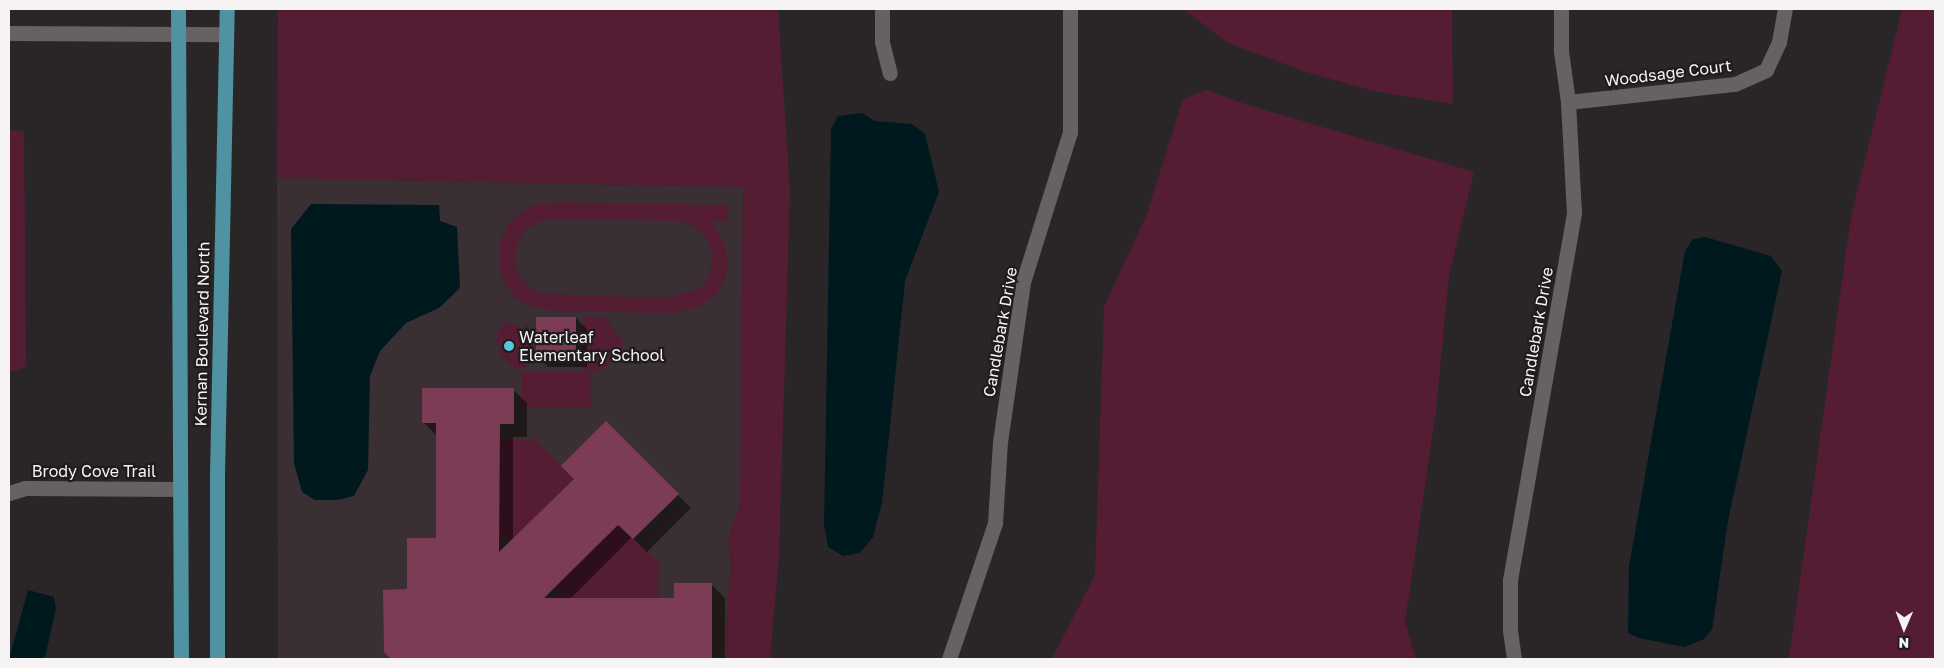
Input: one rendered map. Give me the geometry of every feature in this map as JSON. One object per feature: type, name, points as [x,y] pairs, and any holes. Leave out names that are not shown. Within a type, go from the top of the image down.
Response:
[{"type":"main road","name":"Kernan Boulevard North","points":[[178,9],[181,659]]},
{"type":"main road","name":"Kernan Boulevard North","points":[[217,659],[217,474],[227,9]]},
{"type":"street","points":[[882,9],[882,42],[890,73]]},
{"type":"street","name":"Candlebark Drive","points":[[949,659],[996,523],[1002,424],[1023,282],[1070,132],[1070,9]]},
{"type":"street","name":"Candlebark Drive","points":[[1514,659],[1510,630],[1510,580],[1574,213],[1568,102],[1561,51],[1561,9]]},
{"type":"street","name":"Woodsage Court","points":[[1568,102],[1735,84],[1766,70],[1779,42],[1785,9]]},
{"type":"street","points":[[9,33],[226,34]]},
{"type":"street","name":"Brody Cove Trail","points":[[9,493],[25,488],[179,489]]},
{"type":"shaded area","points":[[278,9],[778,9],[790,191],[779,556],[770,659],[726,659],[727,597],[732,569],[728,539],[740,505],[743,187],[277,178]]},
{"type":"shaded area","points":[[1183,9],[1452,9],[1453,104],[1374,91],[1306,72],[1228,43]]},
{"type":"shaded area","points":[[1902,9],[1935,9],[1935,659],[1789,659],[1851,217]]},
{"type":"shaded area","points":[[1207,90],[1245,104],[1474,172],[1449,275],[1436,411],[1405,622],[1416,659],[1052,659],[1095,575],[1104,307],[1147,214],[1183,99]]},
{"type":"shaded area","points":[[9,130],[24,131],[26,367],[9,372]]},
{"type":"shaded area","name":"Waterleaf Elementary School","points":[[277,178],[743,187],[740,505],[728,539],[732,569],[727,597],[726,659],[278,659]]},
{"type":"shaded area","points":[[554,202],[729,205],[727,222],[712,222],[724,242],[728,263],[725,280],[714,297],[698,307],[672,313],[555,311],[528,306],[514,296],[503,281],[499,262],[500,241],[510,222],[530,206]],"holes":[[[557,219],[679,221],[692,225],[704,235],[711,249],[712,264],[708,278],[699,289],[666,298],[543,294],[529,287],[519,275],[515,259],[517,244],[525,230],[538,222]]]},
{"type":"shaded area","points":[[584,317],[607,318],[615,333],[622,338],[623,346],[602,371],[585,370],[582,367]]},
{"type":"shaded area","points":[[506,322],[520,327],[530,336],[534,352],[525,368],[515,369],[500,354],[496,335]]},
{"type":"shaded area","points":[[522,372],[590,372],[591,408],[522,408]]},
{"type":"shaded area","points":[[535,439],[574,479],[509,543],[499,534],[500,440]]},
{"type":"shaded area","points":[[618,525],[659,562],[658,598],[565,598],[555,587]]},
{"type":"water","points":[[862,113],[875,121],[912,124],[925,134],[939,192],[905,281],[882,503],[873,537],[860,553],[843,556],[828,547],[824,524],[831,129],[838,116]]},
{"type":"water","points":[[311,204],[439,205],[440,221],[457,227],[460,288],[439,308],[406,323],[380,351],[370,376],[368,470],[354,496],[338,500],[315,500],[302,492],[294,463],[291,229]]},
{"type":"water","points":[[1705,237],[1771,256],[1782,271],[1728,521],[1712,630],[1704,639],[1684,647],[1639,638],[1628,633],[1629,566],[1685,251],[1693,239]]},
{"type":"water","points":[[28,590],[54,597],[56,608],[46,653],[44,659],[9,659]]},
{"type":"building","points":[[536,317],[576,317],[576,356],[536,356]]},
{"type":"building","points":[[422,388],[514,388],[514,424],[500,424],[499,552],[574,479],[561,466],[606,421],[679,494],[633,539],[618,525],[544,598],[674,598],[674,583],[712,583],[712,659],[391,659],[384,652],[383,590],[407,589],[407,538],[436,538],[436,423],[422,423]]},
{"type":"place","name":"Waterleaf Elementary School","points":[[509,346]]}]
